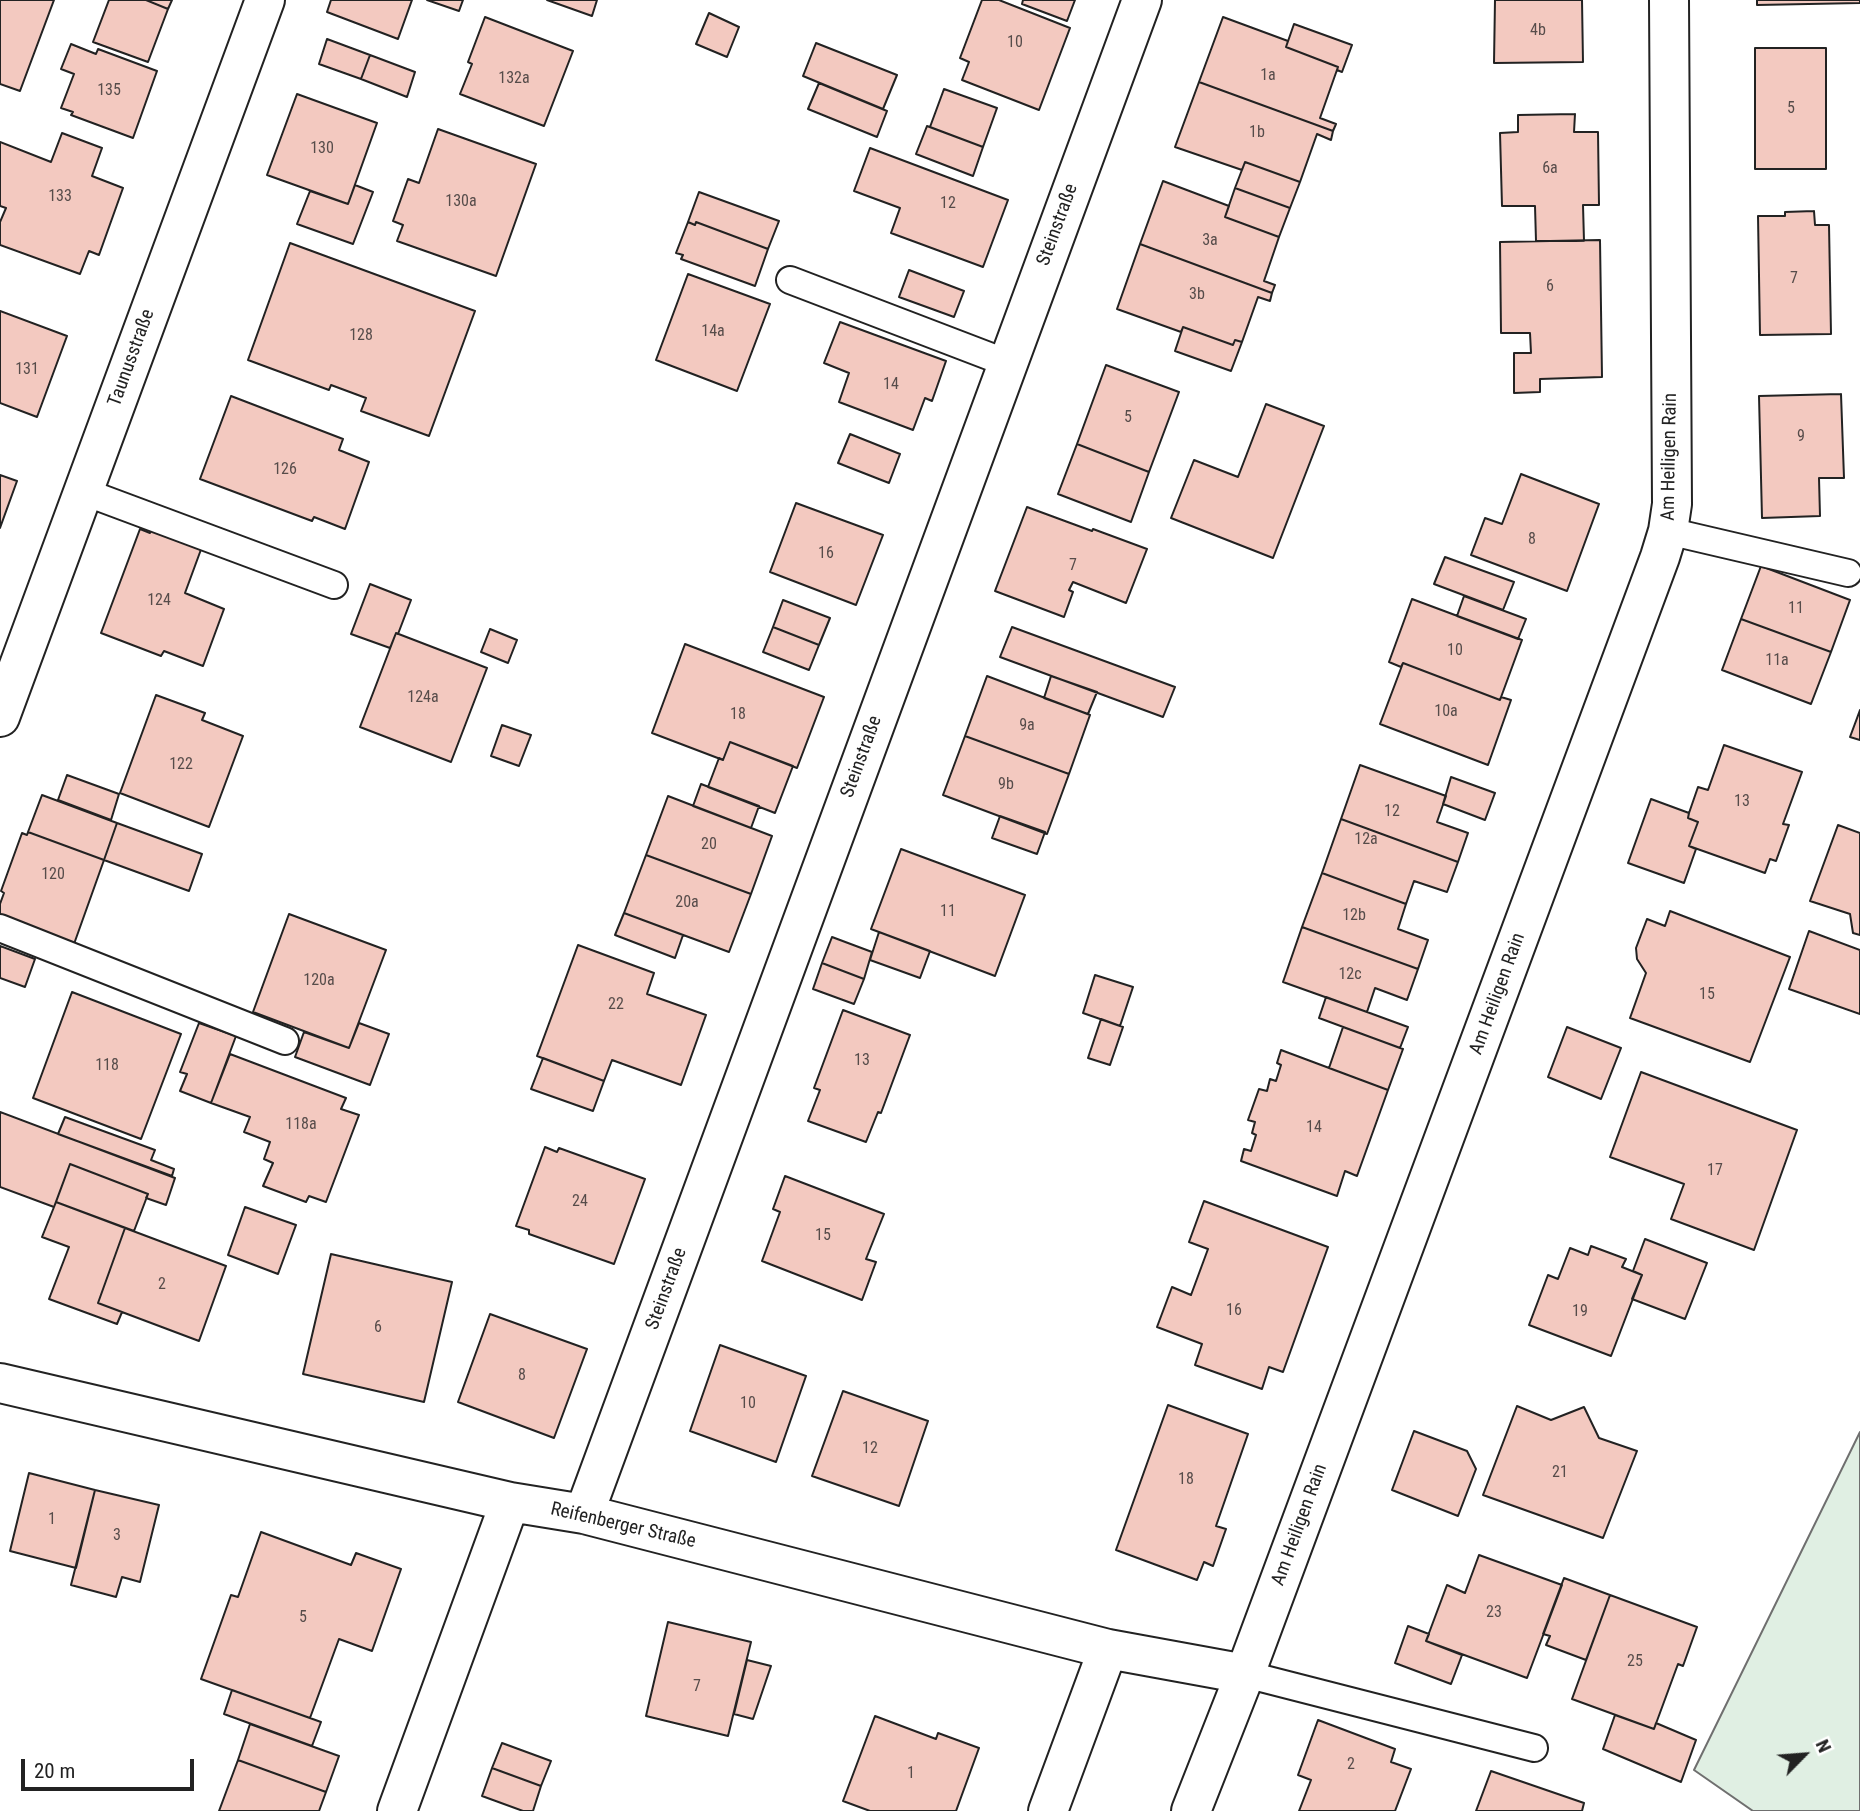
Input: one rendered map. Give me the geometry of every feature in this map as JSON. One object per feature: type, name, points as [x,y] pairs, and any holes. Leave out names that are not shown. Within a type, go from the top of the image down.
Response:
[{"type":"street","name":"Taunusstraße","points":[[0,717],[264,0]]},
{"type":"street","name":"Steinstraße","points":[[584,1514],[1142,0]]},
{"type":"street","name":"Am Heiligen Rain","points":[[1191,1811],[1245,1674],[1668,531],[1672,504],[1669,0]]},
{"type":"street","name":"Reifenberger Straße","points":[[0,1384],[510,1502],[584,1514],[1108,1649],[1245,1674]]},
{"type":"street","points":[[397,1811],[510,1502]]},
{"type":"street","points":[[1048,1811],[1108,1649]]},
{"type":"lane","points":[[790,280],[1007,363]]},
{"type":"lane","points":[[82,492],[334,585]]},
{"type":"lane","points":[[1668,531],[1847,573]]},
{"type":"lane","points":[[0,928],[285,1041]]},
{"type":"lane","points":[[1245,1674],[1534,1748]]},
{"type":"green space","points":[[1860,1432],[1860,1811],[1753,1811],[1694,1770]]},
{"type":"building","points":[[0,0],[54,0],[20,91],[0,84]]},
{"type":"building","points":[[109,0],[146,0],[168,9],[148,62],[93,42]]},
{"type":"building","points":[[146,0],[172,0],[168,9]]},
{"type":"building","points":[[331,0],[412,0],[398,39],[327,12]]},
{"type":"building","points":[[427,0],[463,0],[459,11]]},
{"type":"building","points":[[547,0],[597,0],[592,16]]},
{"type":"building","points":[[982,0],[999,0],[1070,28],[1039,110],[962,80],[969,62],[960,58]]},
{"type":"building","points":[[1023,0],[1075,0],[1067,21],[1022,4]]},
{"type":"building","points":[[1495,0],[1582,0],[1583,62],[1494,63]]},
{"type":"building","points":[[1757,0],[1860,0],[1860,3],[1757,5]]},
{"type":"building","points":[[709,13],[739,27],[727,57],[696,44]]},
{"type":"building","points":[[485,17],[573,51],[544,126],[460,94],[472,64],[468,62]]},
{"type":"building","points":[[1223,17],[1288,41],[1286,47],[1338,67],[1320,118],[1336,124],[1333,131],[1199,82]]},
{"type":"building","points":[[1294,24],[1352,45],[1342,72],[1337,70],[1338,67],[1286,47]]},
{"type":"building","points":[[327,39],[370,55],[361,79],[319,64]]},
{"type":"building","points":[[816,43],[897,75],[883,109],[803,76]]},
{"type":"building","points":[[71,44],[96,54],[98,49],[157,71],[133,138],[71,115],[73,112],[61,108],[74,74],[61,69]]},
{"type":"building","points":[[1755,48],[1826,48],[1826,169],[1755,169]]},
{"type":"building","points":[[370,55],[415,72],[407,97],[361,79]]},
{"type":"building","points":[[1199,82],[1333,131],[1331,140],[1317,134],[1300,182],[1245,162],[1242,170],[1175,147]]},
{"type":"building","points":[[819,83],[887,111],[877,137],[808,109]]},
{"type":"building","points":[[944,89],[997,108],[983,147],[930,127]]},
{"type":"building","points":[[297,94],[377,123],[348,204],[267,175]]},
{"type":"building","points":[[1575,114],[1574,132],[1598,132],[1599,205],[1583,205],[1584,241],[1536,241],[1535,206],[1502,206],[1500,133],[1518,132],[1518,115]]},
{"type":"building","points":[[927,126],[983,147],[973,176],[916,154]]},
{"type":"building","points":[[438,129],[536,164],[496,276],[397,241],[403,225],[393,221],[408,179],[419,183]]},
{"type":"building","points":[[62,133],[102,148],[92,176],[123,188],[99,255],[89,251],[80,274],[0,245],[0,222],[6,208],[0,206],[0,142],[51,162]]},
{"type":"building","points":[[870,148],[1008,200],[983,267],[891,233],[900,208],[854,191]]},
{"type":"building","points":[[1245,162],[1300,182],[1290,208],[1235,188]]},
{"type":"building","points":[[1163,181],[1229,206],[1225,217],[1279,237],[1264,281],[1275,285],[1272,293],[1140,244]]},
{"type":"building","points":[[355,185],[373,192],[353,244],[297,224],[310,191],[348,204]]},
{"type":"building","points":[[1235,188],[1290,208],[1279,237],[1225,217]]},
{"type":"building","points":[[699,192],[779,221],[768,249],[696,222],[695,225],[688,222]]},
{"type":"building","points":[[1814,211],[1815,225],[1829,225],[1831,334],[1760,335],[1758,216],[1785,216],[1785,212]]},
{"type":"building","points":[[688,222],[695,225],[696,222],[768,249],[755,286],[681,259],[683,255],[676,253]]},
{"type":"building","points":[[1600,240],[1602,377],[1540,379],[1540,392],[1514,393],[1514,353],[1531,353],[1530,333],[1501,333],[1500,242]]},
{"type":"building","points":[[290,243],[475,311],[429,436],[361,411],[366,398],[331,385],[329,390],[248,360]]},
{"type":"building","points":[[1140,244],[1272,293],[1270,301],[1258,297],[1242,342],[1235,340],[1233,345],[1183,327],[1181,332],[1117,309]]},
{"type":"building","points":[[909,270],[964,291],[954,317],[899,297]]},
{"type":"building","points":[[688,274],[770,304],[737,391],[656,360]]},
{"type":"building","points":[[0,311],[67,336],[37,417],[0,403]]},
{"type":"building","points":[[840,322],[946,361],[932,401],[925,398],[913,430],[839,402],[849,373],[824,363]]},
{"type":"building","points":[[1183,327],[1233,345],[1235,340],[1242,342],[1231,371],[1175,351]]},
{"type":"building","points":[[1106,365],[1179,392],[1149,472],[1077,444]]},
{"type":"building","points":[[1841,394],[1844,478],[1819,478],[1820,516],[1762,518],[1759,396]]},
{"type":"building","points":[[231,396],[343,439],[339,450],[369,462],[345,529],[314,517],[312,521],[200,479]]},
{"type":"building","points":[[1266,404],[1324,426],[1273,558],[1171,518],[1194,460],[1238,477]]},
{"type":"building","points":[[850,434],[900,454],[889,483],[838,463]]},
{"type":"building","points":[[1077,444],[1149,472],[1131,522],[1058,494]]},
{"type":"building","points":[[1521,474],[1599,504],[1567,591],[1471,555],[1485,518],[1502,524]]},
{"type":"building","points":[[0,475],[17,481],[0,528]]},
{"type":"building","points":[[796,503],[883,535],[856,605],[770,572]]},
{"type":"building","points":[[1027,507],[1147,549],[1126,603],[1073,582],[1069,590],[1073,592],[1064,617],[995,591]]},
{"type":"building","points":[[152,525],[203,544],[185,593],[224,609],[203,666],[164,651],[161,656],[101,633],[140,529],[150,533]]},
{"type":"building","points":[[1445,557],[1514,582],[1503,610],[1434,584]]},
{"type":"building","points":[[1761,566],[1850,600],[1831,652],[1741,619]]},
{"type":"building","points":[[370,584],[411,600],[390,648],[351,634]]},
{"type":"building","points":[[1464,596],[1526,619],[1518,639],[1457,616]]},
{"type":"building","points":[[1412,599],[1522,640],[1500,700],[1403,663],[1401,667],[1389,662]]},
{"type":"building","points":[[783,600],[830,618],[819,645],[773,627]]},
{"type":"building","points":[[1741,619],[1831,652],[1811,704],[1722,670]]},
{"type":"building","points":[[773,627],[819,645],[809,670],[763,652]]},
{"type":"building","points":[[1012,627],[1175,687],[1163,717],[1000,657]]},
{"type":"building","points":[[490,629],[517,640],[508,663],[481,652]]},
{"type":"building","points":[[396,633],[487,668],[451,762],[360,727]]},
{"type":"building","points":[[685,644],[824,697],[797,768],[730,742],[723,760],[652,733]]},
{"type":"building","points":[[1403,663],[1500,700],[1501,697],[1511,700],[1488,765],[1380,724]]},
{"type":"building","points":[[987,676],[1090,715],[1069,774],[965,736]]},
{"type":"building","points":[[1051,676],[1097,692],[1088,714],[1044,698]]},
{"type":"building","points":[[156,695],[205,713],[202,720],[243,736],[209,827],[120,793]]},
{"type":"building","points":[[1860,710],[1860,740],[1850,737]]},
{"type":"building","points":[[502,725],[531,735],[519,766],[491,756]]},
{"type":"building","points":[[965,736],[1069,774],[1047,834],[943,795]]},
{"type":"building","points":[[730,742],[793,766],[775,813],[708,787],[719,758],[723,760]]},
{"type":"building","points":[[1724,745],[1802,772],[1783,824],[1789,825],[1776,861],[1770,859],[1765,873],[1689,846],[1698,822],[1688,818],[1698,787],[1708,790]]},
{"type":"building","points":[[1360,765],[1446,796],[1437,822],[1468,833],[1458,862],[1341,819]]},
{"type":"building","points":[[67,775],[119,794],[111,820],[58,800]]},
{"type":"building","points":[[1451,777],[1495,793],[1485,820],[1443,804]]},
{"type":"building","points":[[701,784],[759,806],[751,828],[693,806]]},
{"type":"building","points":[[42,795],[117,823],[104,860],[28,832]]},
{"type":"building","points":[[668,796],[772,836],[751,894],[646,855]]},
{"type":"building","points":[[1651,799],[1689,813],[1688,818],[1698,822],[1689,846],[1696,849],[1684,883],[1628,863]]},
{"type":"building","points":[[1000,816],[1045,832],[1037,854],[992,838]]},
{"type":"building","points":[[1341,819],[1458,862],[1447,892],[1414,881],[1406,904],[1322,873]]},
{"type":"building","points":[[117,823],[202,854],[189,891],[104,860]]},
{"type":"building","points":[[1838,825],[1860,833],[1860,935],[1853,933],[1850,914],[1810,901]]},
{"type":"building","points":[[28,832],[104,860],[74,944],[0,917],[0,904],[4,893],[1,891],[22,833],[27,835]]},
{"type":"building","points":[[901,849],[1025,895],[995,976],[871,929]]},
{"type":"building","points":[[646,855],[751,894],[729,952],[624,913]]},
{"type":"building","points":[[1322,873],[1406,904],[1398,929],[1428,940],[1418,969],[1302,927]]},
{"type":"building","points":[[1670,911],[1790,957],[1750,1062],[1630,1018],[1646,973],[1637,959],[1636,948],[1647,919],[1665,926]]},
{"type":"building","points":[[624,913],[683,935],[675,958],[615,935]]},
{"type":"building","points":[[289,914],[386,950],[349,1048],[253,1012]]},
{"type":"building","points":[[1302,927],[1418,969],[1407,1000],[1375,988],[1367,1012],[1283,982]]},
{"type":"building","points":[[1809,931],[1860,950],[1860,1014],[1789,989]]},
{"type":"building","points":[[879,932],[930,951],[920,978],[870,960]]},
{"type":"building","points":[[832,937],[872,952],[864,979],[822,963]]},
{"type":"building","points":[[578,945],[654,973],[647,994],[706,1015],[681,1085],[612,1060],[604,1081],[537,1056]]},
{"type":"building","points":[[0,946],[35,959],[25,987],[0,978]]},
{"type":"building","points":[[822,963],[864,979],[854,1004],[813,989]]},
{"type":"building","points":[[1095,975],[1133,987],[1120,1026],[1083,1013]]},
{"type":"building","points":[[72,992],[181,1034],[141,1139],[33,1098]]},
{"type":"building","points":[[1326,997],[1408,1027],[1400,1048],[1319,1018]]},
{"type":"building","points":[[843,1010],[910,1035],[881,1113],[878,1112],[866,1142],[808,1121],[820,1090],[814,1088]]},
{"type":"building","points":[[1101,1019],[1123,1027],[1110,1065],[1088,1058]]},
{"type":"building","points":[[199,1023],[236,1036],[211,1103],[180,1091],[187,1074],[180,1072]]},
{"type":"building","points":[[359,1023],[389,1034],[370,1085],[295,1057],[304,1032],[349,1048]]},
{"type":"building","points":[[1343,1027],[1403,1049],[1388,1090],[1329,1068]]},
{"type":"building","points":[[1567,1027],[1621,1048],[1601,1099],[1548,1077]]},
{"type":"building","points":[[1281,1050],[1388,1090],[1357,1176],[1345,1171],[1337,1196],[1241,1161],[1244,1149],[1251,1151],[1256,1135],[1252,1133],[1255,1122],[1248,1120],[1259,1089],[1267,1091],[1270,1079],[1276,1081],[1281,1065],[1277,1063]]},
{"type":"building","points":[[230,1054],[346,1098],[341,1109],[359,1115],[326,1202],[309,1196],[306,1202],[263,1186],[273,1163],[264,1159],[270,1142],[244,1132],[250,1117],[211,1103]]},
{"type":"building","points":[[543,1058],[604,1081],[593,1111],[531,1089]]},
{"type":"building","points":[[1641,1072],[1797,1130],[1754,1250],[1671,1219],[1684,1184],[1610,1157]]},
{"type":"building","points":[[0,1112],[175,1178],[166,1205],[146,1198],[148,1194],[70,1164],[54,1207],[0,1187]]},
{"type":"building","points":[[65,1117],[155,1150],[151,1160],[174,1169],[172,1176],[58,1134]]},
{"type":"building","points":[[545,1147],[557,1152],[559,1148],[645,1179],[614,1264],[529,1234],[529,1230],[516,1226]]},
{"type":"building","points":[[70,1164],[148,1194],[134,1231],[56,1202]]},
{"type":"building","points":[[785,1176],[884,1214],[866,1259],[876,1262],[862,1300],[762,1261],[780,1212],[773,1209]]},
{"type":"building","points":[[1204,1201],[1328,1247],[1283,1372],[1269,1367],[1262,1389],[1195,1365],[1202,1344],[1157,1327],[1172,1287],[1191,1295],[1208,1249],[1189,1242]]},
{"type":"building","points":[[56,1202],[125,1228],[98,1303],[122,1312],[117,1324],[49,1299],[69,1247],[42,1237]]},
{"type":"building","points":[[245,1207],[296,1225],[278,1274],[228,1255]]},
{"type":"building","points":[[125,1228],[226,1266],[199,1341],[98,1303]]},
{"type":"building","points":[[1645,1239],[1707,1263],[1685,1319],[1632,1299],[1642,1275],[1633,1271]]},
{"type":"building","points":[[1591,1246],[1626,1259],[1622,1267],[1642,1275],[1611,1356],[1529,1325],[1548,1275],[1558,1279],[1570,1248],[1588,1255]]},
{"type":"building","points":[[331,1254],[452,1282],[424,1402],[303,1374]]},
{"type":"building","points":[[490,1314],[587,1349],[554,1438],[458,1402]]},
{"type":"building","points":[[720,1345],[806,1376],[776,1462],[690,1431]]},
{"type":"building","points":[[843,1391],[928,1421],[899,1506],[812,1476]]},
{"type":"building","points":[[1168,1405],[1248,1434],[1216,1526],[1226,1529],[1213,1566],[1204,1562],[1197,1580],[1116,1550]]},
{"type":"building","points":[[1517,1406],[1551,1420],[1584,1407],[1599,1438],[1637,1451],[1603,1538],[1483,1495]]},
{"type":"building","points":[[1414,1431],[1467,1451],[1476,1469],[1458,1516],[1392,1490]]},
{"type":"building","points":[[29,1473],[95,1490],[76,1568],[10,1551]]},
{"type":"building","points":[[95,1490],[159,1505],[140,1582],[122,1577],[116,1597],[71,1585]]},
{"type":"building","points":[[261,1532],[351,1565],[356,1553],[401,1569],[372,1651],[339,1639],[310,1718],[201,1679],[231,1595],[238,1597]]},
{"type":"building","points":[[1479,1555],[1562,1585],[1527,1678],[1426,1641],[1447,1585],[1465,1593]]},
{"type":"building","points":[[1564,1578],[1610,1595],[1586,1660],[1546,1645],[1550,1636],[1543,1634]]},
{"type":"building","points":[[1610,1595],[1697,1627],[1683,1666],[1678,1664],[1654,1729],[1572,1699]]},
{"type":"building","points":[[668,1622],[751,1642],[728,1736],[646,1716]]},
{"type":"building","points":[[1408,1626],[1429,1634],[1426,1641],[1462,1655],[1451,1684],[1395,1663]]},
{"type":"building","points":[[747,1660],[771,1666],[753,1719],[734,1714]]},
{"type":"building","points":[[232,1690],[321,1722],[312,1746],[224,1714]]},
{"type":"building","points":[[1615,1715],[1654,1729],[1656,1723],[1696,1740],[1681,1782],[1603,1749]]},
{"type":"building","points":[[875,1716],[936,1739],[938,1733],[979,1748],[956,1811],[870,1811],[843,1801]]},
{"type":"building","points":[[1318,1720],[1395,1749],[1391,1762],[1411,1769],[1395,1811],[1299,1811],[1311,1780],[1298,1775]]},
{"type":"building","points":[[250,1724],[339,1756],[326,1792],[238,1760]]},
{"type":"building","points":[[502,1743],[551,1761],[541,1786],[492,1768]]},
{"type":"building","points":[[238,1760],[326,1792],[319,1811],[219,1811]]},
{"type":"building","points":[[492,1768],[541,1786],[533,1811],[523,1811],[482,1796]]},
{"type":"building","points":[[1491,1771],[1584,1803],[1582,1811],[1476,1811]]}]
